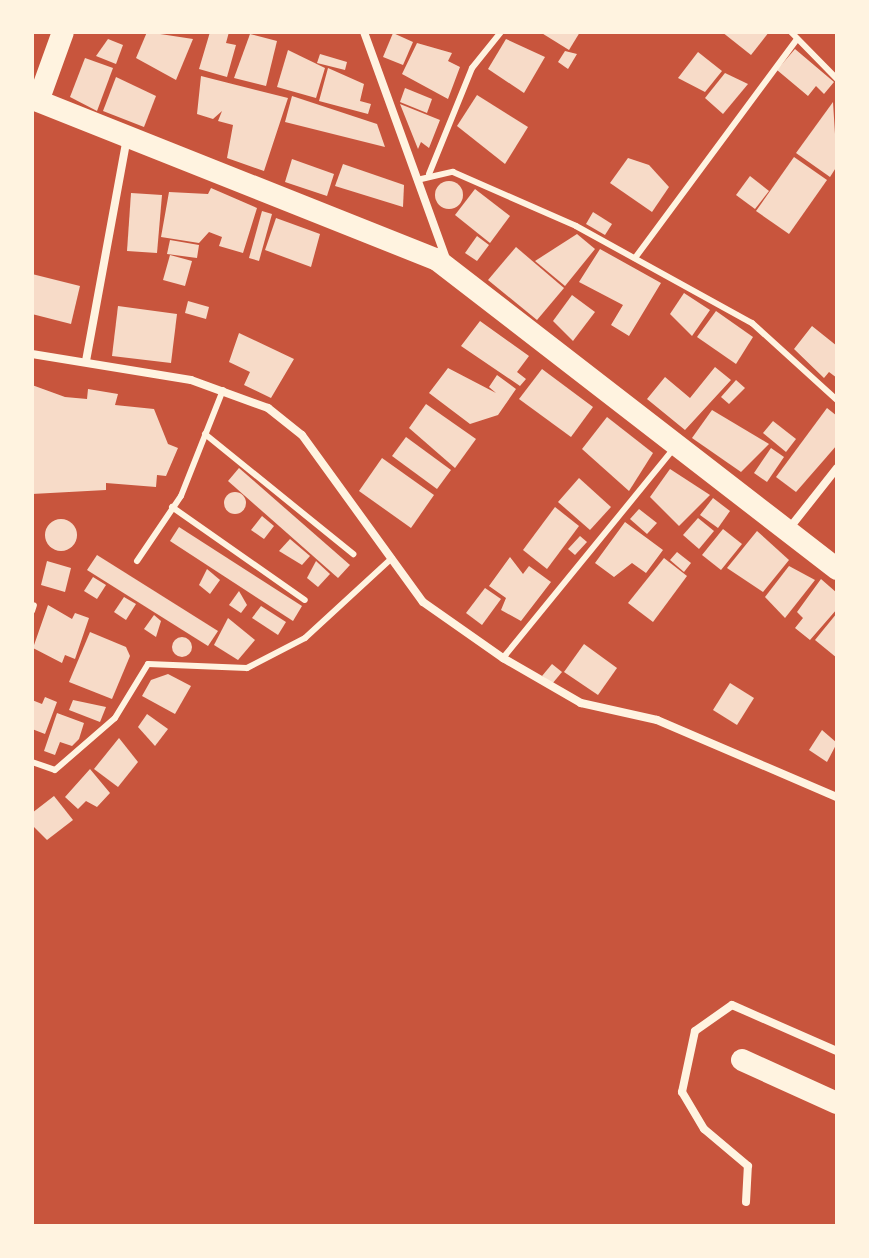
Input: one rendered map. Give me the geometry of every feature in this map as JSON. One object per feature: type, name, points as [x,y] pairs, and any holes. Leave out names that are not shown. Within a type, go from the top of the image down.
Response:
[{"type":"highway","points":[[63,32],[38,101],[398,238],[450,269],[837,569]]},
{"type":"highway","points":[[742,1060],[837,1103]]},
{"type":"street","points":[[364,32],[450,269]]},
{"type":"street","points":[[86,361],[127,136]]},
{"type":"street","points":[[32,354],[86,361],[223,390],[268,408],[302,435],[423,602],[503,658],[581,703],[657,720],[837,797]]},
{"type":"street","points":[[787,532],[837,468]]},
{"type":"street","points":[[746,1202],[748,1166],[704,1129],[682,1092],[695,1031],[732,1005],[837,1051]]},
{"type":"lane","points":[[429,174],[472,68],[501,32]]},
{"type":"lane","points":[[791,32],[837,79]]},
{"type":"lane","points":[[635,258],[797,39]]},
{"type":"lane","points":[[417,180],[429,174],[453,172],[533,203],[752,323],[837,400]]},
{"type":"lane","points":[[137,561],[172,507],[223,390]]},
{"type":"lane","points":[[205,434],[353,554]]},
{"type":"lane","points":[[503,658],[677,445]]},
{"type":"lane","points":[[172,507],[305,600]]},
{"type":"lane","points":[[32,762],[55,770],[115,718],[148,664],[247,668],[305,638],[392,558]]},
{"type":"building","points":[[147,32],[193,39],[176,80],[136,58]]},
{"type":"building","points":[[210,32],[229,32],[226,43],[236,45],[227,77],[199,69]]},
{"type":"building","points":[[540,32],[580,32],[569,50]]},
{"type":"building","points":[[722,32],[769,32],[751,55]]},
{"type":"building","points":[[393,33],[413,42],[403,65],[383,57]]},
{"type":"building","points":[[250,34],[277,41],[266,86],[234,78]]},
{"type":"building","points":[[108,39],[123,45],[116,64],[96,56]]},
{"type":"building","points":[[506,39],[545,57],[524,93],[488,69]]},
{"type":"building","points":[[417,43],[452,53],[448,61],[460,67],[448,99],[402,74]]},
{"type":"building","points":[[795,49],[834,82],[824,94],[816,86],[808,96],[777,70]]},
{"type":"building","points":[[288,50],[325,68],[316,98],[277,87]]},
{"type":"building","points":[[565,51],[577,54],[568,69],[558,62]]},
{"type":"building","points":[[698,52],[722,71],[705,92],[678,78]]},
{"type":"building","points":[[320,54],[347,62],[345,70],[317,63]]},
{"type":"building","points":[[85,58],[113,68],[97,111],[70,97]]},
{"type":"building","points":[[328,68],[364,84],[360,101],[371,104],[368,114],[319,101]]},
{"type":"building","points":[[725,73],[748,84],[723,114],[705,98]]},
{"type":"building","points":[[201,76],[288,98],[264,171],[227,158],[233,125],[218,121],[222,111],[213,119],[197,114]]},
{"type":"building","points":[[116,77],[156,96],[144,127],[103,111]]},
{"type":"building","points":[[405,88],[432,99],[427,113],[400,102]]},
{"type":"building","points":[[477,95],[528,127],[505,164],[457,126]]},
{"type":"building","points":[[292,96],[377,124],[385,147],[285,122]]},
{"type":"building","points":[[833,102],[837,166],[830,177],[796,153]]},
{"type":"building","points":[[400,104],[440,120],[429,148],[421,142],[418,149]]},
{"type":"building","points":[[794,157],[827,180],[789,234],[756,211]]},
{"type":"building","points":[[628,158],[649,165],[669,187],[652,212],[610,183]]},
{"type":"building","points":[[292,159],[334,174],[327,196],[285,182]]},
{"type":"building","points":[[343,164],[404,185],[403,207],[335,186]]},
{"type":"building","points":[[750,176],[769,191],[755,209],[736,195]]},
{"type":"building","points":[[449,181],[459,185],[463,195],[459,205],[449,209],[439,205],[435,195],[439,185]]},
{"type":"building","points":[[211,188],[257,208],[243,253],[219,246],[222,237],[209,232],[199,243],[161,237],[169,192],[208,194]]},
{"type":"building","points":[[475,189],[510,216],[490,243],[455,215]]},
{"type":"building","points":[[131,193],[162,195],[157,253],[127,251]]},
{"type":"building","points":[[262,211],[272,214],[259,261],[249,258]]},
{"type":"building","points":[[593,212],[612,224],[605,235],[586,224]]},
{"type":"building","points":[[276,218],[320,234],[311,267],[265,250]]},
{"type":"building","points":[[577,234],[595,249],[565,286],[535,261]]},
{"type":"building","points":[[477,236],[489,245],[477,261],[465,253]]},
{"type":"building","points":[[170,240],[199,245],[197,258],[167,254]]},
{"type":"building","points":[[516,247],[564,288],[537,320],[488,280]]},
{"type":"building","points":[[600,249],[661,283],[629,336],[611,325],[623,305],[579,282]]},
{"type":"building","points":[[170,255],[192,261],[185,286],[163,280]]},
{"type":"building","points":[[32,274],[80,286],[71,324],[32,314]]},
{"type":"building","points":[[684,293],[710,310],[692,336],[670,314]]},
{"type":"building","points":[[572,295],[595,312],[573,341],[553,321]]},
{"type":"building","points":[[188,301],[209,307],[206,319],[185,313]]},
{"type":"building","points":[[118,306],[177,314],[171,363],[112,356]]},
{"type":"building","points":[[716,311],[753,337],[736,364],[697,337]]},
{"type":"building","points":[[480,321],[529,356],[517,372],[526,379],[520,386],[461,346]]},
{"type":"building","points":[[812,326],[837,346],[837,378],[829,372],[824,378],[794,349]]},
{"type":"building","points":[[239,333],[294,359],[271,398],[244,385],[250,372],[229,362]]},
{"type":"building","points":[[715,367],[731,380],[685,430],[647,399],[665,377],[690,398]]},
{"type":"building","points":[[448,368],[496,393],[489,387],[497,375],[516,389],[498,415],[470,424],[429,393]]},
{"type":"building","points":[[542,369],[593,407],[571,437],[519,399]]},
{"type":"building","points":[[736,380],[745,388],[729,404],[721,397]]},
{"type":"building","points":[[32,385],[65,397],[87,399],[88,389],[118,394],[115,405],[154,409],[168,444],[178,448],[166,476],[157,475],[156,487],[106,483],[106,490],[32,494]]},
{"type":"building","points":[[426,404],[476,439],[455,468],[409,428]]},
{"type":"building","points":[[827,408],[837,416],[837,445],[796,492],[776,477]]},
{"type":"building","points":[[712,410],[769,444],[741,472],[692,438]]},
{"type":"building","points":[[607,417],[653,453],[629,491],[582,449]]},
{"type":"building","points":[[773,421],[796,439],[786,452],[763,433]]},
{"type":"building","points":[[406,437],[451,470],[437,489],[392,456]]},
{"type":"building","points":[[771,448],[784,457],[767,482],[754,473]]},
{"type":"building","points":[[382,458],[434,495],[411,528],[359,491]]},
{"type":"building","points":[[239,468],[350,565],[338,578],[228,481]]},
{"type":"building","points":[[670,469],[710,495],[679,526],[650,497]]},
{"type":"building","points":[[579,478],[611,507],[590,530],[558,502]]},
{"type":"building","points":[[235,492],[246,503],[235,514],[224,503]]},
{"type":"building","points":[[713,498],[730,511],[718,528],[700,515]]},
{"type":"building","points":[[555,507],[579,526],[547,569],[523,550]]},
{"type":"building","points":[[639,509],[657,523],[647,534],[630,519]]},
{"type":"building","points":[[262,516],[274,526],[264,539],[251,530]]},
{"type":"building","points":[[698,518],[714,531],[699,549],[683,535]]},
{"type":"building","points":[[61,519],[72,524],[77,535],[72,546],[61,551],[50,546],[45,535],[50,524]]},
{"type":"building","points":[[625,522],[663,550],[646,573],[632,563],[614,577],[595,563]]},
{"type":"building","points":[[179,527],[302,606],[293,621],[170,541]]},
{"type":"building","points":[[723,529],[742,544],[721,570],[702,555]]},
{"type":"building","points":[[757,531],[789,560],[763,592],[727,568]]},
{"type":"building","points":[[580,536],[587,542],[575,555],[568,549]]},
{"type":"building","points":[[290,539],[310,556],[302,565],[279,551]]},
{"type":"building","points":[[677,552],[691,563],[684,572],[670,560]]},
{"type":"building","points":[[97,555],[218,631],[208,646],[87,570]]},
{"type":"building","points":[[510,557],[523,574],[529,566],[551,582],[521,621],[501,610],[506,598],[489,586]]},
{"type":"building","points":[[664,558],[687,576],[653,622],[628,603]]},
{"type":"building","points":[[47,561],[71,568],[65,592],[41,585]]},
{"type":"building","points":[[316,561],[330,574],[318,587],[307,578]]},
{"type":"building","points":[[789,566],[815,580],[785,618],[765,597]]},
{"type":"building","points":[[207,569],[220,580],[210,594],[199,585]]},
{"type":"building","points":[[93,577],[106,585],[97,599],[84,591]]},
{"type":"building","points":[[821,579],[837,593],[837,609],[810,640],[795,628],[803,618],[797,612]]},
{"type":"building","points":[[485,588],[501,599],[482,625],[466,613]]},
{"type":"building","points":[[239,591],[247,605],[241,613],[229,605]]},
{"type":"building","points":[[124,597],[136,604],[126,620],[114,612]]},
{"type":"building","points":[[48,605],[72,619],[75,613],[89,618],[75,659],[65,655],[62,663],[33,648]]},
{"type":"building","points":[[261,606],[286,622],[278,635],[252,618]]},
{"type":"building","points":[[837,613],[837,658],[815,640]]},
{"type":"building","points":[[154,615],[161,621],[156,637],[144,629]]},
{"type":"building","points":[[228,618],[255,640],[238,660],[214,645]]},
{"type":"building","points":[[90,632],[126,647],[130,656],[112,699],[69,682]]},
{"type":"building","points":[[182,637],[189,640],[192,647],[189,654],[182,657],[175,654],[172,647],[175,640]]},
{"type":"building","points":[[584,644],[617,668],[598,695],[564,672]]},
{"type":"building","points":[[552,664],[562,672],[552,684],[542,676]]},
{"type":"building","points":[[168,674],[191,686],[175,714],[142,696],[151,680]]},
{"type":"building","points":[[730,683],[754,698],[737,725],[713,710]]},
{"type":"building","points":[[45,697],[57,702],[45,734],[32,729],[32,700],[42,704]]},
{"type":"building","points":[[73,700],[106,707],[100,722],[69,710]]},
{"type":"building","points":[[57,713],[84,723],[79,739],[72,746],[60,742],[55,755],[44,751]]},
{"type":"building","points":[[147,714],[168,729],[155,746],[138,727]]},
{"type":"building","points":[[822,730],[837,743],[827,762],[809,750]]},
{"type":"building","points":[[119,738],[138,762],[118,787],[94,769]]},
{"type":"building","points":[[90,769],[110,793],[97,807],[86,801],[78,809],[65,797]]},
{"type":"building","points":[[54,796],[73,820],[47,840],[32,825],[32,813]]}]
